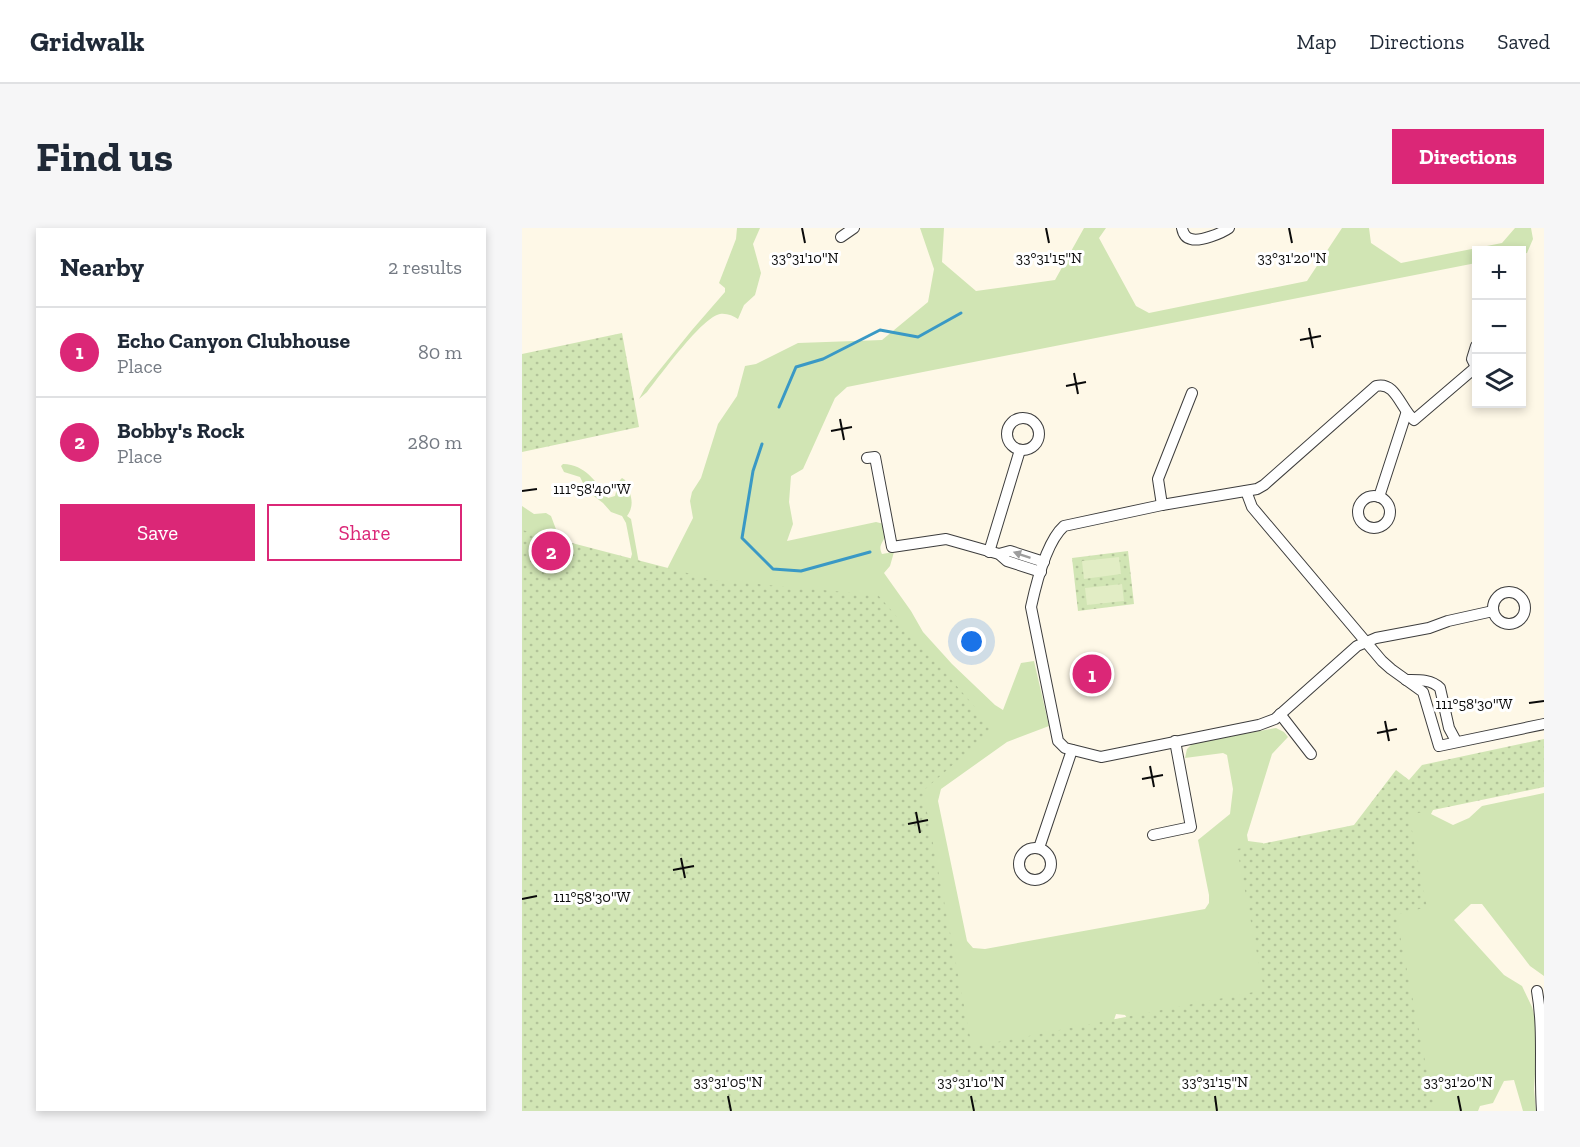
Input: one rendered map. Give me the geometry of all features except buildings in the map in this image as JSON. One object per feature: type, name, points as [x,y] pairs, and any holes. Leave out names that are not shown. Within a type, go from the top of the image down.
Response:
[{"type":"street","points":[[841,237],[854,228]]},
{"type":"street","points":[[1182,228],[1184,235],[1191,239],[1199,239],[1229,228]]},
{"type":"street","points":[[1472,370],[1414,420],[1406,414],[1392,388],[1383,384],[1376,386],[1264,485],[1246,491],[1162,505],[1064,526],[1056,534],[1042,567],[1031,607],[1058,741],[1065,748],[1101,757],[1259,725],[1280,714],[1348,652],[1366,642],[1493,611]]},
{"type":"street","points":[[1162,505],[1158,479],[1192,393]]},
{"type":"street","points":[[1379,497],[1406,414]]},
{"type":"street","points":[[994,553],[1020,450]]},
{"type":"street","points":[[867,458],[875,457],[892,547],[941,538],[994,553],[1007,561],[1042,567]]},
{"type":"street","points":[[1246,491],[1252,507],[1366,642],[1390,669],[1423,692],[1438,746],[1544,724]]},
{"type":"street","points":[[1406,680],[1430,682],[1440,688],[1449,728],[1456,741]]},
{"type":"street","points":[[1280,714],[1311,754]]},
{"type":"street","points":[[1153,835],[1191,827],[1175,741]]},
{"type":"street","points":[[1039,848],[1072,750]]},
{"type":"street","points":[[1537,992],[1544,1021],[1542,1111]]},
{"type":"green space","points":[[737,228],[760,228],[753,244],[761,273],[755,295],[744,305],[738,319],[727,314],[720,314],[703,325],[639,399],[645,388],[725,292],[725,288],[719,283],[736,239]]},
{"type":"green space","points":[[920,228],[944,228],[942,262],[976,291],[1055,280],[1084,228],[1106,228],[1099,238],[1136,306],[1149,313],[1307,281],[1342,228],[1369,228],[1371,243],[1401,263],[1472,249],[1472,264],[847,387],[835,398],[803,469],[791,476],[789,502],[793,524],[787,541],[876,522],[884,524],[886,533],[881,545],[882,554],[894,552],[890,566],[884,573],[923,632],[952,664],[995,705],[1003,710],[1021,663],[1034,661],[1049,726],[1007,742],[941,789],[938,801],[967,941],[973,948],[985,949],[1205,909],[1209,903],[1209,895],[1198,840],[1230,814],[1233,789],[1227,755],[1223,753],[1185,758],[1187,749],[1193,743],[1276,728],[1288,737],[1272,754],[1247,835],[1248,841],[1263,843],[1264,849],[1258,945],[1402,804],[1435,806],[1431,814],[1453,825],[1469,818],[1482,806],[1544,793],[1544,976],[1530,966],[1482,904],[1471,904],[1454,920],[1504,975],[1522,986],[1532,1007],[1538,1029],[1534,1089],[1536,1111],[1523,1111],[1514,1080],[1504,1081],[1493,1103],[1480,1106],[1478,1111],[1156,1111],[1127,1018],[1125,1015],[1116,1014],[1113,1023],[841,1111],[522,547],[522,506],[534,514],[546,513],[551,516],[557,532],[576,555],[629,565],[632,554],[626,523],[622,516],[611,512],[587,491],[580,477],[564,472],[561,466],[571,465],[584,471],[608,498],[615,496],[622,478],[625,480],[631,498],[630,512],[627,516],[631,519],[640,569],[665,573],[693,518],[690,501],[692,492],[701,478],[718,424],[737,396],[745,366],[756,364],[798,343],[882,340],[928,302],[934,269]]},
{"type":"green space","points":[[1515,228],[1531,228],[1533,239],[1527,253],[1526,246],[1487,246],[1502,243]]},
{"type":"green space","points":[[622,333],[639,427],[522,452],[522,354]]},
{"type":"green space","points":[[522,530],[714,580],[878,595],[994,729],[923,791],[972,1047],[1264,990],[1237,849],[1354,825],[1396,770],[1409,780],[1422,765],[1544,739],[1544,787],[1409,815],[1427,907],[1396,915],[1435,1111],[522,1111]]},
{"type":"green space","points":[[1128,551],[1134,604],[1078,611],[1072,558]]},
{"type":"green space","points":[[1119,557],[1121,574],[1084,579],[1082,561]]},
{"type":"green space","points":[[1122,584],[1124,601],[1087,605],[1085,588]]},
{"type":"waterway","points":[[779,407],[796,367],[823,359],[880,330],[918,337],[961,313]]},
{"type":"waterway","points":[[762,444],[753,471],[742,538],[773,569],[801,571],[870,552]]},
{"type":"place","name":"Bobby's Rock","points":[[551,551]]},
{"type":"place","name":"Echo Canyon Clubhouse","points":[[1092,674]]}]
